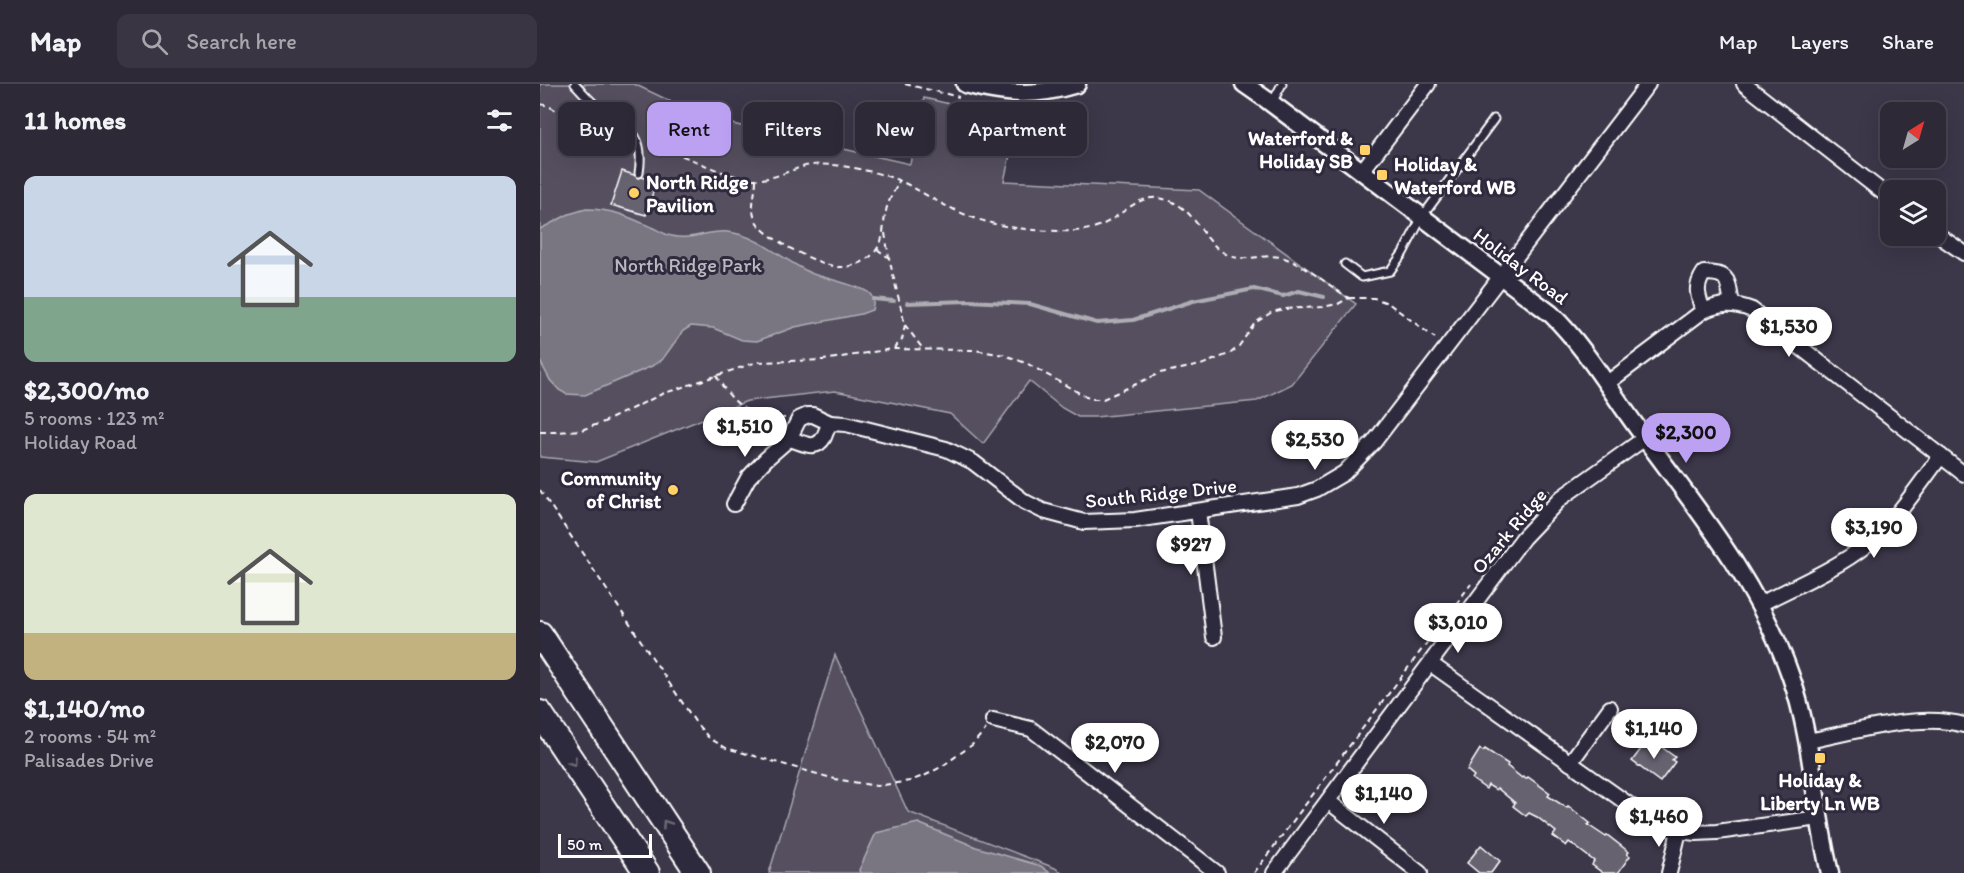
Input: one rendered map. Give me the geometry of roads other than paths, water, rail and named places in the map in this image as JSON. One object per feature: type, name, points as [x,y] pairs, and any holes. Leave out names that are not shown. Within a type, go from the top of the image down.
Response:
[{"type":"highway","points":[[540,634],[698,873]]},
{"type":"highway","points":[[540,713],[647,873]]},
{"type":"street","points":[[963,91],[1012,94],[1042,92],[1077,84]]},
{"type":"street","name":"Holiday Road","points":[[1244,84],[1564,326],[1723,544],[1760,604],[1792,678],[1808,741],[1830,873]]},
{"type":"street","points":[[1362,171],[1428,84]]},
{"type":"street","name":"South Ridge Drive","points":[[789,439],[796,423],[803,416],[813,415],[830,423],[846,424],[946,449],[973,462],[1025,502],[1043,512],[1069,519],[1099,522],[1135,520],[1298,496],[1317,489],[1344,473],[1374,442],[1648,84]]},
{"type":"street","points":[[1744,84],[1880,190]]},
{"type":"street","points":[[1946,241],[1964,253]]},
{"type":"street","points":[[1703,311],[1697,293],[1699,281],[1704,273],[1719,273],[1727,279],[1732,304]]},
{"type":"street","points":[[1606,384],[1703,311],[1714,306],[1739,305],[1752,310],[1964,474]]},
{"type":"street","points":[[734,504],[748,478],[789,439],[804,445],[814,445],[823,439],[830,423]]},
{"type":"street","name":"Ozark Ridge","points":[[1274,873],[1523,538],[1561,498],[1645,438]]},
{"type":"street","points":[[1760,604],[1849,557],[1866,545],[1892,519],[1941,456]]},
{"type":"street","points":[[1198,511],[1214,637]]},
{"type":"street","points":[[1431,664],[1645,816],[1679,831],[1717,832],[1820,818]]},
{"type":"street","points":[[1570,763],[1610,708]]},
{"type":"street","points":[[993,720],[1031,729],[1217,873]]},
{"type":"street","points":[[1808,741],[1912,721],[1935,720],[1964,725]]},
{"type":"street","points":[[1328,801],[1420,873]]},
{"type":"street","points":[[1669,873],[1679,831]]},
{"type":"lane","points":[[575,84],[590,101],[627,127],[635,137],[640,147],[639,173]]},
{"type":"lane","points":[[1272,103],[1282,84]]},
{"type":"lane","points":[[1345,264],[1362,277],[1390,271],[1403,253],[1422,217],[1494,120]]},
{"type":"waterway","points":[[907,303],[969,301],[1030,304],[1097,323],[1133,320],[1193,301],[1254,289],[1283,296],[1299,291],[1324,297]]},
{"type":"waterway","points":[[873,299],[894,301]]},
{"type":"place","name":"Waterford & Holiday SB","points":[[1365,150]]},
{"type":"place","name":"Holiday & Waterford WB","points":[[1382,175]]},
{"type":"place","name":"North Ridge Pavilion","points":[[634,193]]},
{"type":"place","name":"Community of Christ","points":[[673,490]]},
{"type":"place","name":"Holiday & Liberty Ln WB","points":[[1820,758]]},
{"type":"park label","name":"North Ridge Park","points":[[688,265]]}]
